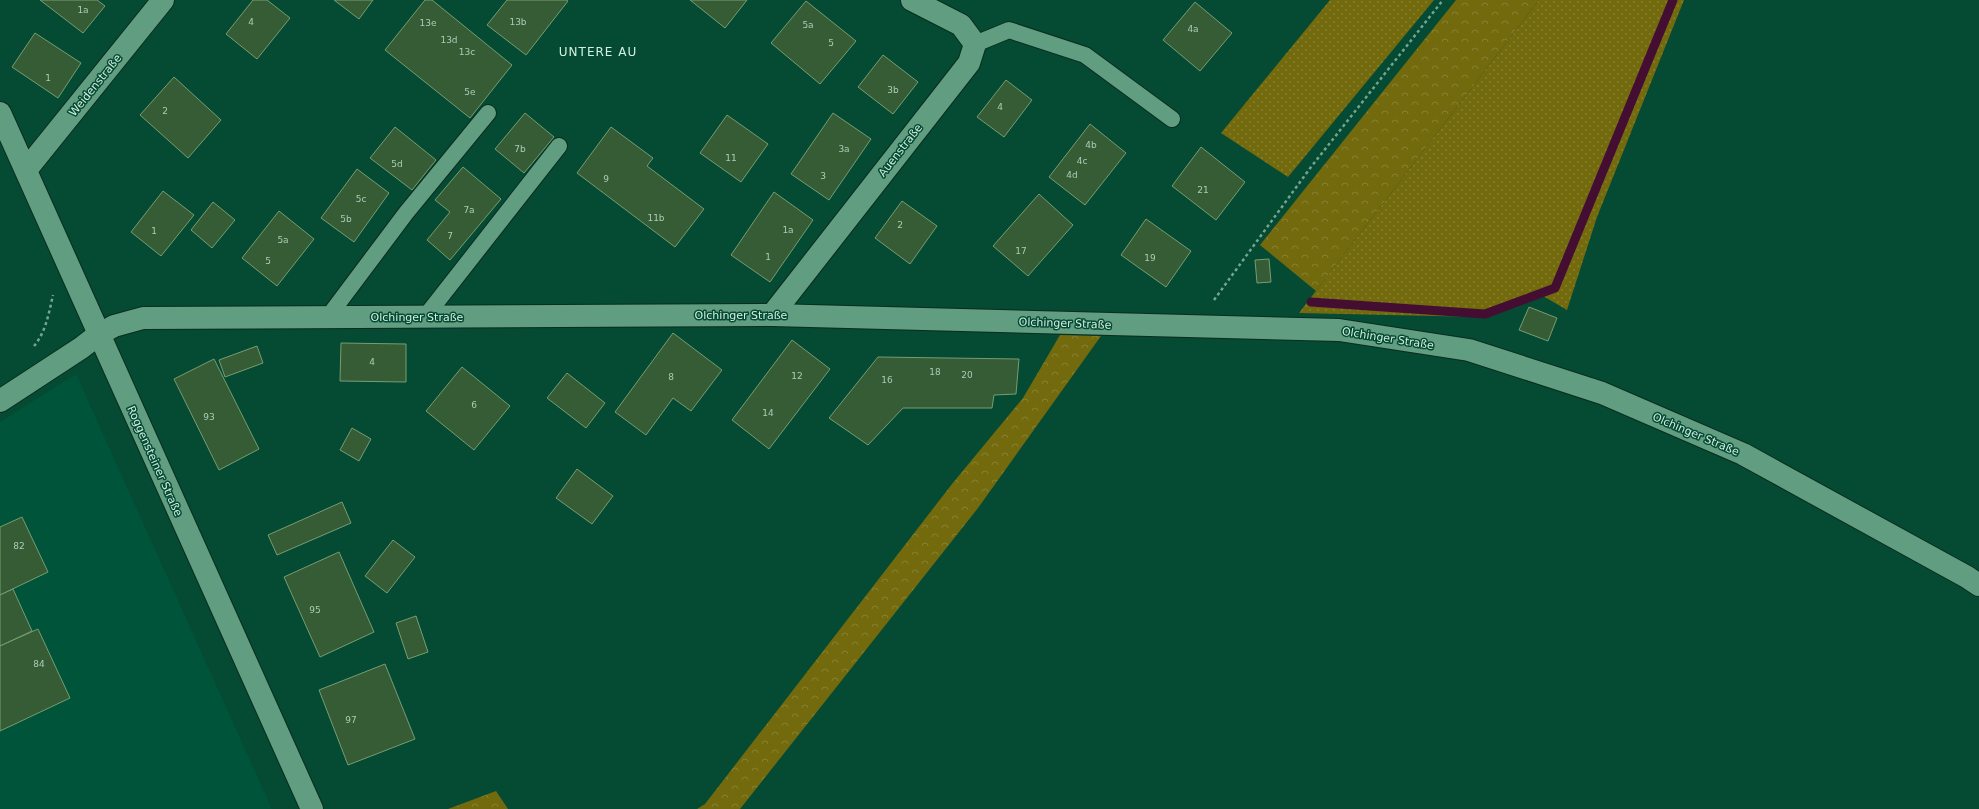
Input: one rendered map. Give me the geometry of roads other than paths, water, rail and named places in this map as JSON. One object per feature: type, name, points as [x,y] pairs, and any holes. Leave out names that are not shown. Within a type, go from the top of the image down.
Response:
[{"type":"street","name":"Weidenstraße","points":[[26,170],[163,0]]},
{"type":"street","points":[[912,0],[961,25],[975,44]]},
{"type":"street","name":"Auenstraße","points":[[772,315],[969,62],[975,44]]},
{"type":"street","name":"Roggensteiner Straße","points":[[0,113],[312,809]]},
{"type":"street","name":"Olchinger Straße","points":[[0,401],[71,354],[98,334],[114,326],[144,318],[772,315],[1339,330],[1469,350],[1602,393],[1744,454],[1960,573],[1979,585]]},
{"type":"lane","points":[[975,44],[1009,30],[1085,55],[1172,119]]},
{"type":"lane","points":[[328,317],[406,213],[488,113]]},
{"type":"lane","points":[[426,316],[559,146]]},
{"type":"waterway","points":[[1311,302],[1485,314],[1555,288],[1673,0]]},
{"type":"district","name":"UNTERE AU","points":[[598,52]]}]
